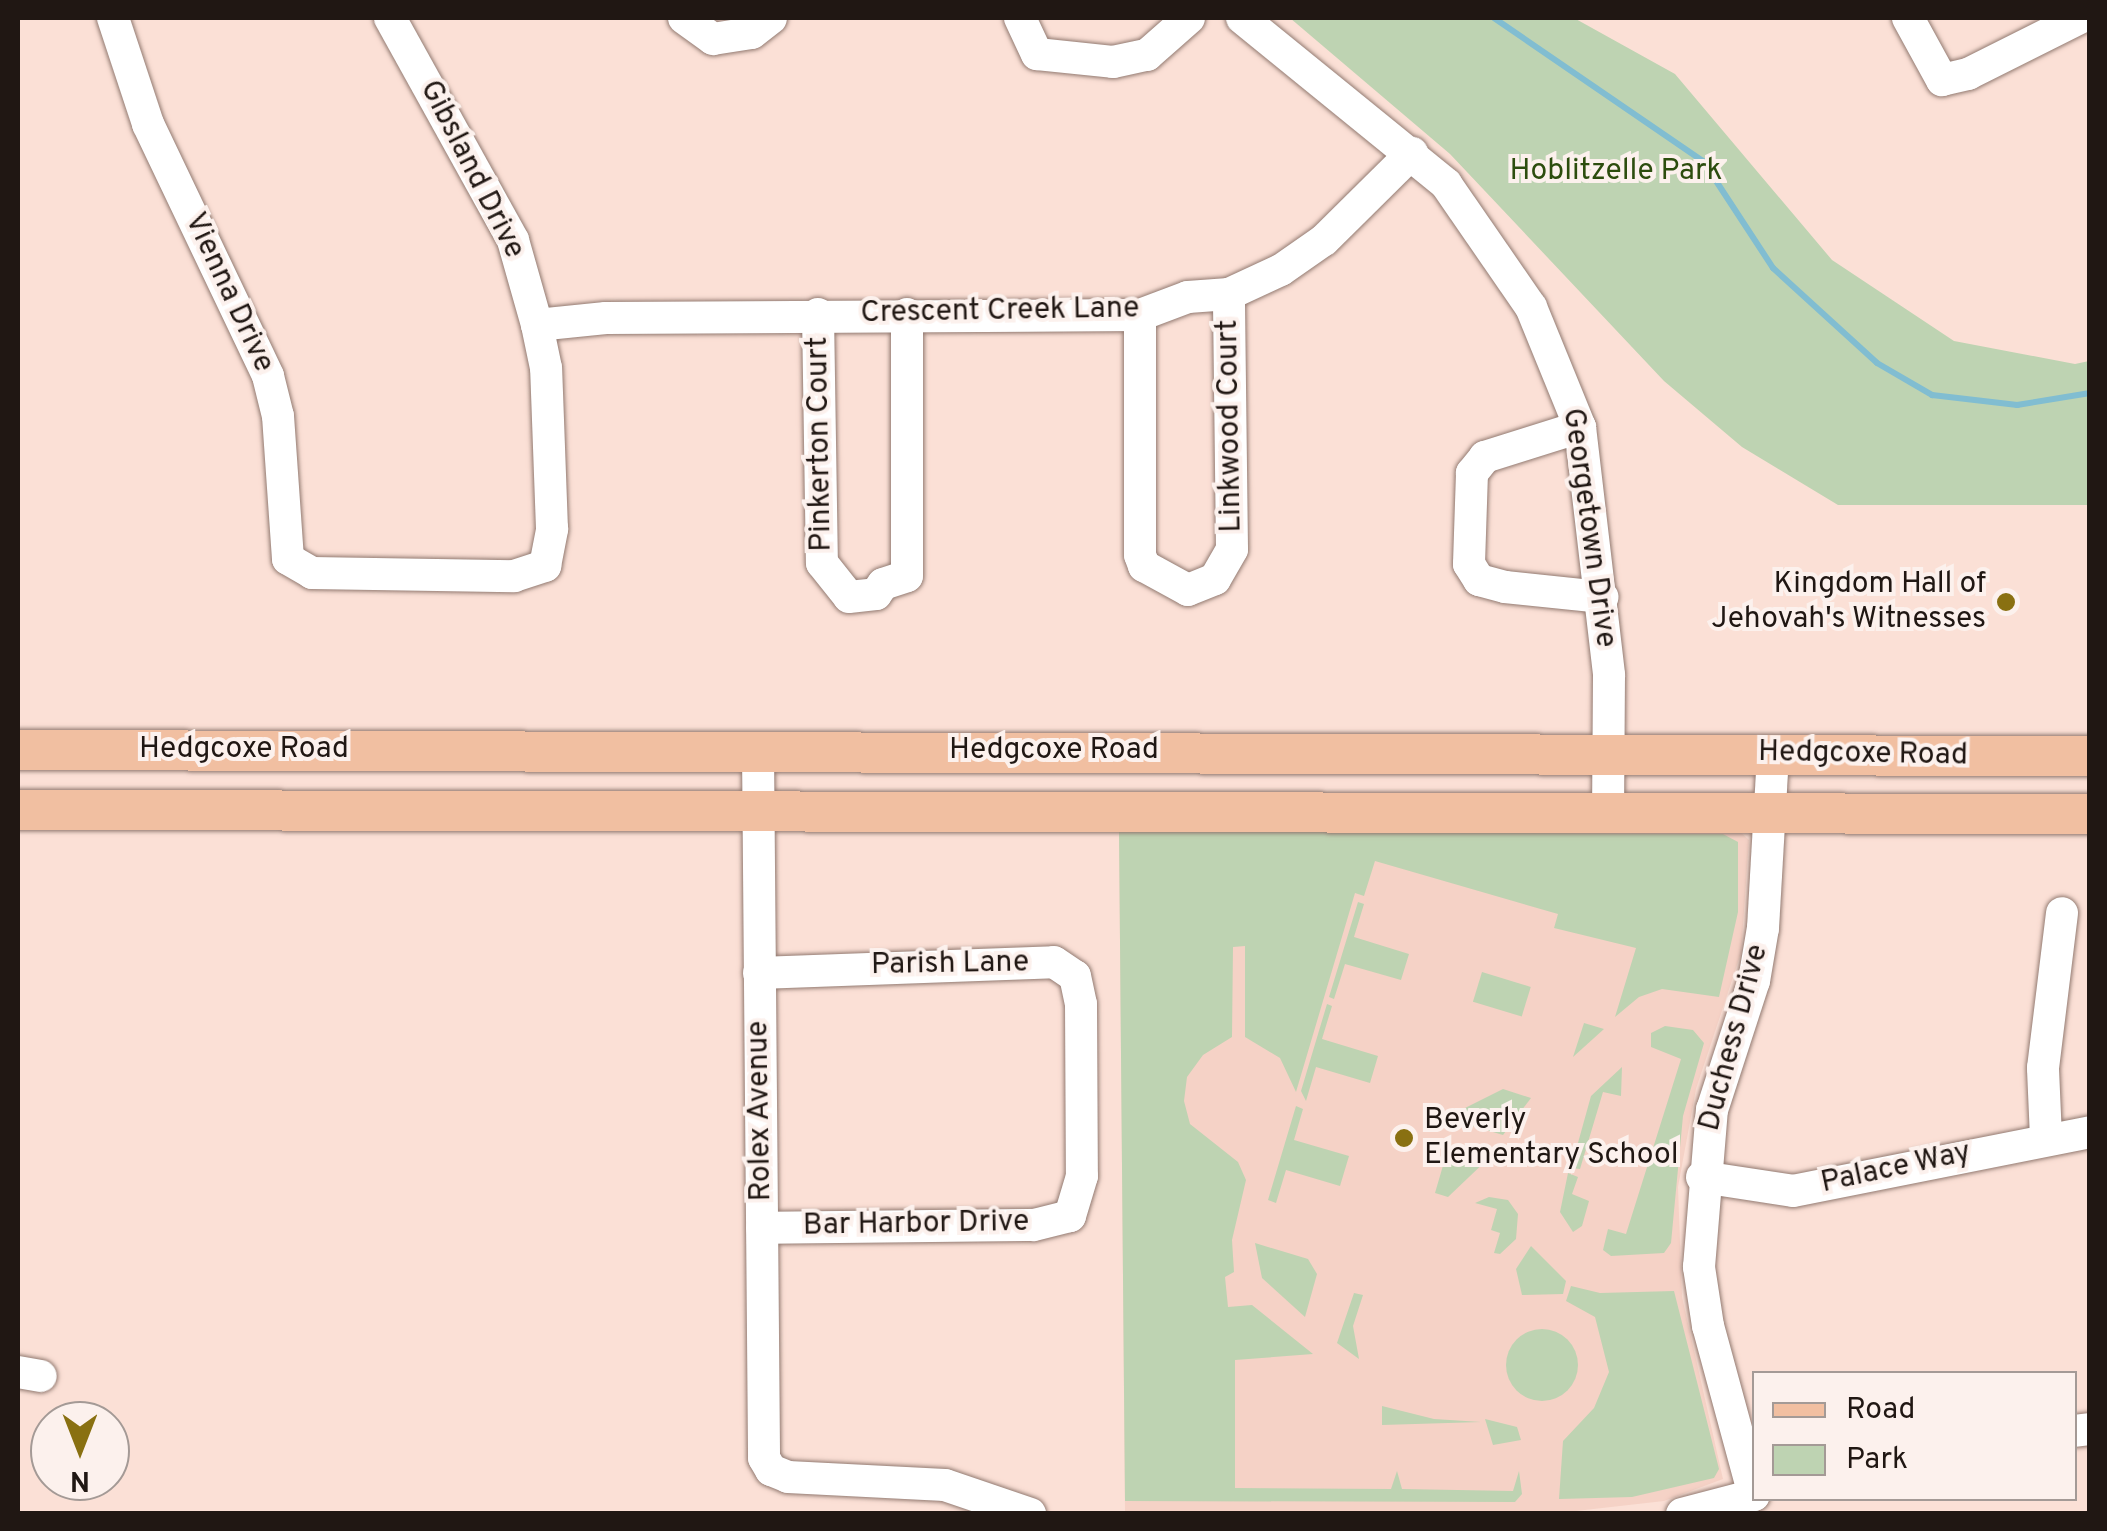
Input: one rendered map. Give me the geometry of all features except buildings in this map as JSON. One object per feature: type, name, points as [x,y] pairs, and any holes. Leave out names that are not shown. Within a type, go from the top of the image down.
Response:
[{"type":"main road","name":"Hedgcoxe Road","points":[[18,750],[2090,756]]},
{"type":"main road","name":"Hedgcoxe Road","points":[[18,810],[1608,810],[2090,814]]},
{"type":"street","name":"Vienna Drive","points":[[113,18],[148,124],[268,376],[278,416],[288,560],[312,573],[514,576],[545,566]]},
{"type":"street","name":"Gibsland Drive","points":[[390,18],[513,240],[546,368],[551,511],[545,566]]},
{"type":"street","points":[[684,18],[713,40],[752,33],[771,18]]},
{"type":"street","points":[[1020,18],[1028,46],[1038,54],[1113,62],[1147,56],[1189,18]]},
{"type":"street","name":"Georgetown Drive","points":[[1242,18],[1412,154],[1485,232],[1523,294],[1580,427],[1602,597],[1608,810]]},
{"type":"street","points":[[1908,18],[1942,80],[1968,74],[2080,18],[2090,37]]},
{"type":"street","name":"Crescent Creek Lane","points":[[536,325],[818,314],[1140,314],[1188,298],[1229,294],[1324,240],[1412,154]]},
{"type":"street","name":"Linkwood Court","points":[[1140,314],[1140,555],[1144,566],[1188,590],[1216,580],[1232,549],[1229,294]]},
{"type":"street","name":"Pinkerton Court","points":[[818,314],[822,563],[836,586],[863,597],[908,576],[908,314]]},
{"type":"street","points":[[1580,427],[1485,457],[1478,464],[1472,472],[1469,564],[1478,580],[1602,597]]},
{"type":"street","name":"Rolex Avenue","points":[[758,750],[764,1458],[771,1470],[960,1502]]},
{"type":"street","name":"Duchess Drive","points":[[1752,1488],[1708,1326],[1700,1267],[1702,1177],[1712,1110],[1754,982],[1774,754]]},
{"type":"street","points":[[2046,1138],[2043,1068],[2062,913]]},
{"type":"street","name":"Parish Lane","points":[[759,972],[1054,962],[1074,976],[1081,1004],[1082,1176],[1070,1216]]},
{"type":"street","name":"Palace Way","points":[[1702,1177],[1793,1191],[2090,1132]]},
{"type":"street","name":"Bar Harbor Drive","points":[[762,1228],[1033,1225],[1070,1216]]},
{"type":"street","points":[[1682,1514],[1752,1496]]},
{"type":"street","points":[[960,1502],[1030,1514]]},
{"type":"shaded area","name":"Beverly Elementary School","points":[[1737,829],[1749,840],[1741,953],[1696,1089],[1678,1187],[1682,1297],[1723,1479],[1664,1501],[1576,1511],[1125,1511],[1119,831]]},
{"type":"green space","name":"Hoblitzelle Park","points":[[1290,18],[1574,18],[1675,74],[1832,260],[1954,341],[2075,364],[2089,361],[2089,505],[1838,505],[1742,447],[1664,381],[1450,154]]},
{"type":"green space","points":[[1119,831],[1723,834],[1738,842],[1738,912],[1719,997],[1662,989],[1639,997],[1615,1017],[1636,948],[1554,928],[1558,914],[1375,861],[1364,896],[1355,893],[1296,1092],[1280,1058],[1245,1037],[1245,946],[1233,947],[1232,1037],[1203,1055],[1187,1077],[1184,1101],[1190,1124],[1238,1162],[1246,1180],[1232,1240],[1234,1272],[1225,1277],[1228,1307],[1252,1305],[1313,1354],[1235,1360],[1235,1488],[1391,1489],[1397,1471],[1402,1489],[1513,1491],[1519,1471],[1522,1494],[1515,1502],[1125,1501]]},
{"type":"green space","points":[[1358,902],[1364,904],[1354,937],[1409,954],[1401,980],[1345,964],[1334,999],[1329,997]]},
{"type":"green space","points":[[1482,972],[1531,987],[1522,1017],[1473,1002]]},
{"type":"green space","points":[[1327,1004],[1332,1006],[1322,1039],[1378,1056],[1370,1083],[1316,1067],[1306,1101],[1301,1091]]},
{"type":"green space","points":[[1584,1023],[1604,1029],[1573,1057]]},
{"type":"green space","points":[[1665,1026],[1693,1030],[1704,1043],[1683,1116],[1671,1243],[1664,1253],[1611,1256],[1603,1250],[1608,1229],[1626,1234],[1681,1059],[1651,1047],[1651,1033]]},
{"type":"green space","points":[[1622,1067],[1621,1096],[1603,1092],[1580,1169],[1571,1168],[1591,1096]]},
{"type":"green space","points":[[1503,1089],[1531,1098],[1503,1135],[1459,1122],[1463,1109]]},
{"type":"green space","points":[[1296,1106],[1303,1109],[1294,1140],[1349,1156],[1340,1186],[1286,1170],[1276,1203],[1268,1200]]},
{"type":"green space","points":[[1449,1145],[1490,1157],[1448,1197],[1435,1193]]},
{"type":"green space","points":[[1568,1173],[1578,1177],[1572,1194],[1589,1201],[1582,1226],[1573,1232],[1560,1212]]},
{"type":"green space","points":[[1489,1197],[1508,1200],[1518,1214],[1516,1239],[1500,1254],[1494,1253],[1500,1233],[1491,1230],[1497,1209],[1475,1203]]},
{"type":"green space","points":[[1255,1243],[1308,1259],[1317,1274],[1305,1317],[1262,1278]]},
{"type":"green space","points":[[1531,1246],[1566,1281],[1563,1294],[1522,1295],[1516,1269]]},
{"type":"green space","points":[[1571,1286],[1600,1293],[1674,1291],[1719,1469],[1714,1478],[1632,1497],[1559,1499],[1563,1441],[1594,1408],[1609,1372],[1595,1317],[1566,1301]]},
{"type":"green space","points":[[1354,1293],[1363,1295],[1353,1326],[1359,1359],[1337,1343]]},
{"type":"green space","points":[[1542,1329],[1556,1331],[1568,1339],[1576,1351],[1576,1379],[1568,1391],[1556,1399],[1542,1401],[1528,1399],[1516,1391],[1508,1379],[1506,1365],[1508,1351],[1516,1339],[1528,1331]]},
{"type":"green space","points":[[1382,1406],[1434,1419],[1481,1422],[1382,1425]]},
{"type":"green space","points":[[1485,1419],[1517,1427],[1521,1440],[1493,1445]]},
{"type":"waterway","points":[[1494,18],[1703,161],[1773,268],[1877,363],[1932,395],[2017,405],[2090,393]]},
{"type":"place","name":"Kingdom Hall of Jehovah's Witnesses","points":[[2006,602]]},
{"type":"place","name":"Beverly Elementary School","points":[[1404,1138]]}]
